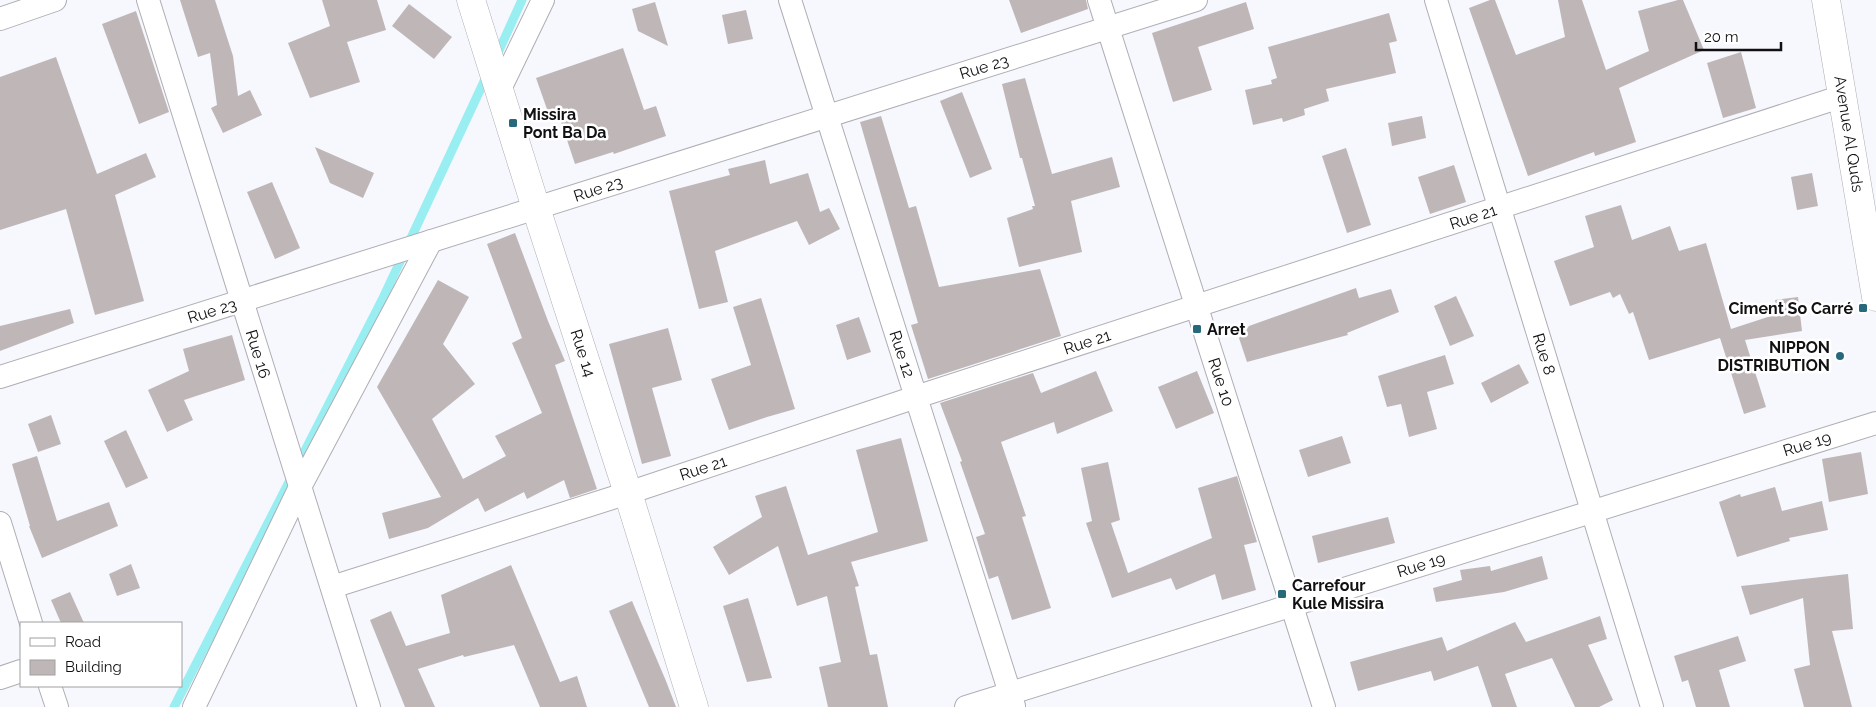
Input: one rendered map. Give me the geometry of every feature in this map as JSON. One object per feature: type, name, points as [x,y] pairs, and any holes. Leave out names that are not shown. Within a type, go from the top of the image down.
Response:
[{"type":"street","points":[[0,19],[55,0]]},
{"type":"street","name":"Rue 16","points":[[148,0],[369,707]]},
{"type":"street","name":"Rue 14","points":[[471,0],[694,707]]},
{"type":"street","points":[[499,91],[543,0]]},
{"type":"street","name":"Rue 12","points":[[790,0],[1012,700]]},
{"type":"street","name":"Rue 10","points":[[1099,0],[1324,707]]},
{"type":"street","name":"Rue 23","points":[[0,377],[1196,0]]},
{"type":"street","name":"Rue 8","points":[[1436,0],[1652,707]]},
{"type":"street","name":"Avenue Al Quds","points":[[1826,0],[1876,297]]},
{"type":"street","name":"Rue 21","points":[[332,587],[628,493],[916,397],[1843,96]]},
{"type":"street","points":[[194,707],[300,487],[431,241]]},
{"type":"street","name":"Rue 19","points":[[966,707],[1012,700],[1292,606],[1876,423]]},
{"type":"street","points":[[0,523],[31,622]]},
{"type":"street","points":[[0,678],[20,671]]},
{"type":"street","points":[[50,687],[57,707]]},
{"type":"building","points":[[180,0],[215,0],[233,56],[238,96],[250,90],[262,115],[223,133],[211,108],[217,105],[210,53],[198,57]]},
{"type":"building","points":[[322,0],[377,0],[386,30],[347,42],[360,82],[310,98],[288,43],[330,26]]},
{"type":"building","points":[[1009,0],[1086,0],[1088,9],[1021,33]]},
{"type":"building","points":[[1495,0],[1516,55],[1565,37],[1558,0],[1582,0],[1606,70],[1649,51],[1638,11],[1678,0],[1683,0],[1704,50],[1619,88],[1636,142],[1595,156],[1594,152],[1528,176],[1469,8]]},
{"type":"building","points":[[655,2],[668,46],[638,31],[632,9]]},
{"type":"building","points":[[1246,2],[1254,29],[1198,47],[1212,90],[1173,102],[1152,33]]},
{"type":"building","points":[[409,4],[452,37],[434,59],[392,26]]},
{"type":"building","points":[[746,10],[753,39],[728,44],[722,15]]},
{"type":"building","points":[[136,11],[169,112],[139,124],[102,24]]},
{"type":"building","points":[[1389,13],[1397,41],[1389,43],[1396,73],[1326,89],[1329,101],[1304,109],[1305,115],[1283,122],[1282,118],[1253,125],[1245,90],[1272,84],[1271,80],[1277,78],[1268,47]]},
{"type":"building","points":[[623,48],[644,110],[656,106],[666,136],[614,154],[613,152],[575,164],[557,110],[548,112],[536,78]]},
{"type":"building","points":[[1741,52],[1756,108],[1723,118],[1707,63]]},
{"type":"building","points":[[56,57],[97,174],[146,153],[156,177],[115,195],[144,301],[95,315],[66,209],[0,230],[0,77]]},
{"type":"building","points":[[1025,78],[1052,174],[1112,157],[1120,187],[1071,201],[1082,252],[1019,267],[1007,218],[1033,209],[1032,206],[1035,206],[1022,158],[1020,158],[1002,84]]},
{"type":"building","points":[[962,92],[992,169],[970,178],[940,101]]},
{"type":"building","points":[[881,116],[909,208],[916,206],[939,287],[1040,269],[1061,336],[928,379],[911,325],[918,323],[860,122]]},
{"type":"building","points":[[1422,116],[1426,138],[1392,146],[1388,123]]},
{"type":"building","points":[[315,147],[374,173],[363,198],[330,183]]},
{"type":"building","points":[[1346,148],[1371,225],[1347,233],[1322,156]]},
{"type":"building","points":[[765,160],[770,184],[808,173],[820,212],[829,208],[840,229],[809,245],[797,221],[715,251],[728,302],[699,309],[669,191],[730,175],[728,169]]},
{"type":"building","points":[[1454,165],[1466,202],[1430,214],[1418,177]]},
{"type":"building","points":[[1812,173],[1818,206],[1797,210],[1791,177]]},
{"type":"building","points":[[272,182],[300,248],[275,259],[247,192]]},
{"type":"building","points":[[1621,205],[1632,240],[1670,226],[1679,251],[1706,243],[1731,329],[1777,314],[1775,300],[1798,297],[1802,331],[1745,340],[1766,407],[1744,414],[1720,338],[1649,360],[1633,312],[1629,314],[1620,294],[1613,298],[1610,292],[1570,306],[1554,261],[1594,247],[1585,216]]},
{"type":"building","points":[[515,233],[565,361],[555,365],[597,489],[570,498],[564,480],[527,499],[524,492],[485,512],[478,498],[428,528],[389,539],[382,513],[441,497],[377,387],[438,280],[469,297],[443,344],[475,384],[432,419],[463,479],[506,456],[495,436],[542,413],[512,343],[522,338],[487,244]]},
{"type":"building","points":[[1356,288],[1359,298],[1391,289],[1399,312],[1347,333],[1348,335],[1247,362],[1239,338],[1249,326]]},
{"type":"building","points":[[1456,296],[1474,336],[1450,346],[1434,306]]},
{"type":"building","points":[[761,298],[795,409],[729,430],[711,379],[751,365],[733,307]]},
{"type":"building","points":[[70,309],[74,323],[0,351],[0,326]]},
{"type":"building","points":[[859,317],[871,352],[847,360],[836,325]]},
{"type":"building","points":[[668,328],[682,380],[652,388],[671,456],[642,464],[609,344]]},
{"type":"building","points":[[232,335],[245,380],[184,400],[193,420],[167,432],[148,390],[189,371],[183,349]]},
{"type":"building","points":[[1445,355],[1454,384],[1427,392],[1437,429],[1409,437],[1401,404],[1387,407],[1378,376]]},
{"type":"building","points":[[1519,364],[1529,383],[1491,403],[1481,383]]},
{"type":"building","points":[[1096,371],[1113,411],[1057,434],[1054,422],[1001,442],[1026,516],[1022,517],[1051,608],[1012,620],[998,576],[989,579],[976,537],[985,534],[960,462],[962,461],[940,403],[1033,373],[1041,393]]},
{"type":"building","points":[[1197,371],[1214,413],[1176,429],[1158,387]]},
{"type":"building","points":[[51,415],[61,444],[38,452],[28,424]]},
{"type":"building","points":[[126,430],[148,478],[126,488],[104,441]]},
{"type":"building","points":[[1342,436],[1351,463],[1308,477],[1299,450]]},
{"type":"building","points":[[901,438],[928,541],[851,562],[859,586],[855,587],[870,655],[877,654],[888,707],[828,707],[819,667],[841,662],[827,596],[797,606],[778,546],[729,575],[713,547],[762,517],[755,496],[786,486],[808,555],[878,532],[856,450]]},
{"type":"building","points":[[1861,452],[1868,494],[1829,502],[1822,459]]},
{"type":"building","points":[[37,456],[57,521],[109,502],[118,526],[42,558],[29,526],[12,464]]},
{"type":"building","points":[[1108,462],[1120,520],[1111,523],[1128,573],[1212,538],[1198,488],[1237,476],[1257,542],[1244,545],[1256,590],[1222,600],[1215,574],[1176,590],[1171,578],[1112,598],[1086,523],[1092,521],[1081,468]]},
{"type":"building","points":[[1775,487],[1782,511],[1822,501],[1828,530],[1789,538],[1790,541],[1737,557],[1719,502],[1740,494],[1741,497]]},
{"type":"building","points":[[1388,517],[1395,543],[1318,563],[1312,536]]},
{"type":"building","points":[[1542,556],[1548,579],[1504,592],[1436,602],[1433,588],[1462,580],[1460,570],[1490,566],[1491,571]]},
{"type":"building","points":[[131,564],[140,588],[117,596],[109,574]]},
{"type":"building","points":[[511,565],[560,682],[577,676],[587,707],[540,707],[514,645],[464,657],[463,655],[418,669],[435,707],[405,707],[370,620],[391,611],[406,646],[450,633],[441,595]]},
{"type":"building","points":[[1848,574],[1853,629],[1832,631],[1852,707],[1804,707],[1794,669],[1810,665],[1803,598],[1750,615],[1741,586]]},
{"type":"building","points":[[70,592],[84,622],[61,622],[51,600]]},
{"type":"building","points":[[748,598],[772,678],[747,682],[723,606]]},
{"type":"building","points":[[632,601],[676,707],[649,707],[609,611]]},
{"type":"building","points":[[1600,616],[1607,639],[1588,645],[1613,700],[1599,707],[1575,707],[1552,658],[1505,674],[1517,707],[1492,707],[1478,666],[1434,681],[1431,671],[1358,691],[1350,662],[1442,637],[1447,651],[1515,622],[1526,642]]},
{"type":"building","points":[[1738,636],[1746,661],[1719,670],[1730,707],[1696,707],[1688,680],[1682,682],[1674,656]]},
{"type":"waterway","points":[[496,57],[522,0]]},
{"type":"waterway","points":[[174,707],[384,296],[488,73]]},
{"type":"place","name":"Missira Pont Ba Da","points":[[513,123]]},
{"type":"place","name":"Ciment So Carré","points":[[1863,308]]},
{"type":"place","name":"Arret","points":[[1197,329]]},
{"type":"place","name":"NIPPON DISTRIBUTION","points":[[1840,356]]},
{"type":"place","name":"Carrefour Kule Missira","points":[[1282,594]]}]
